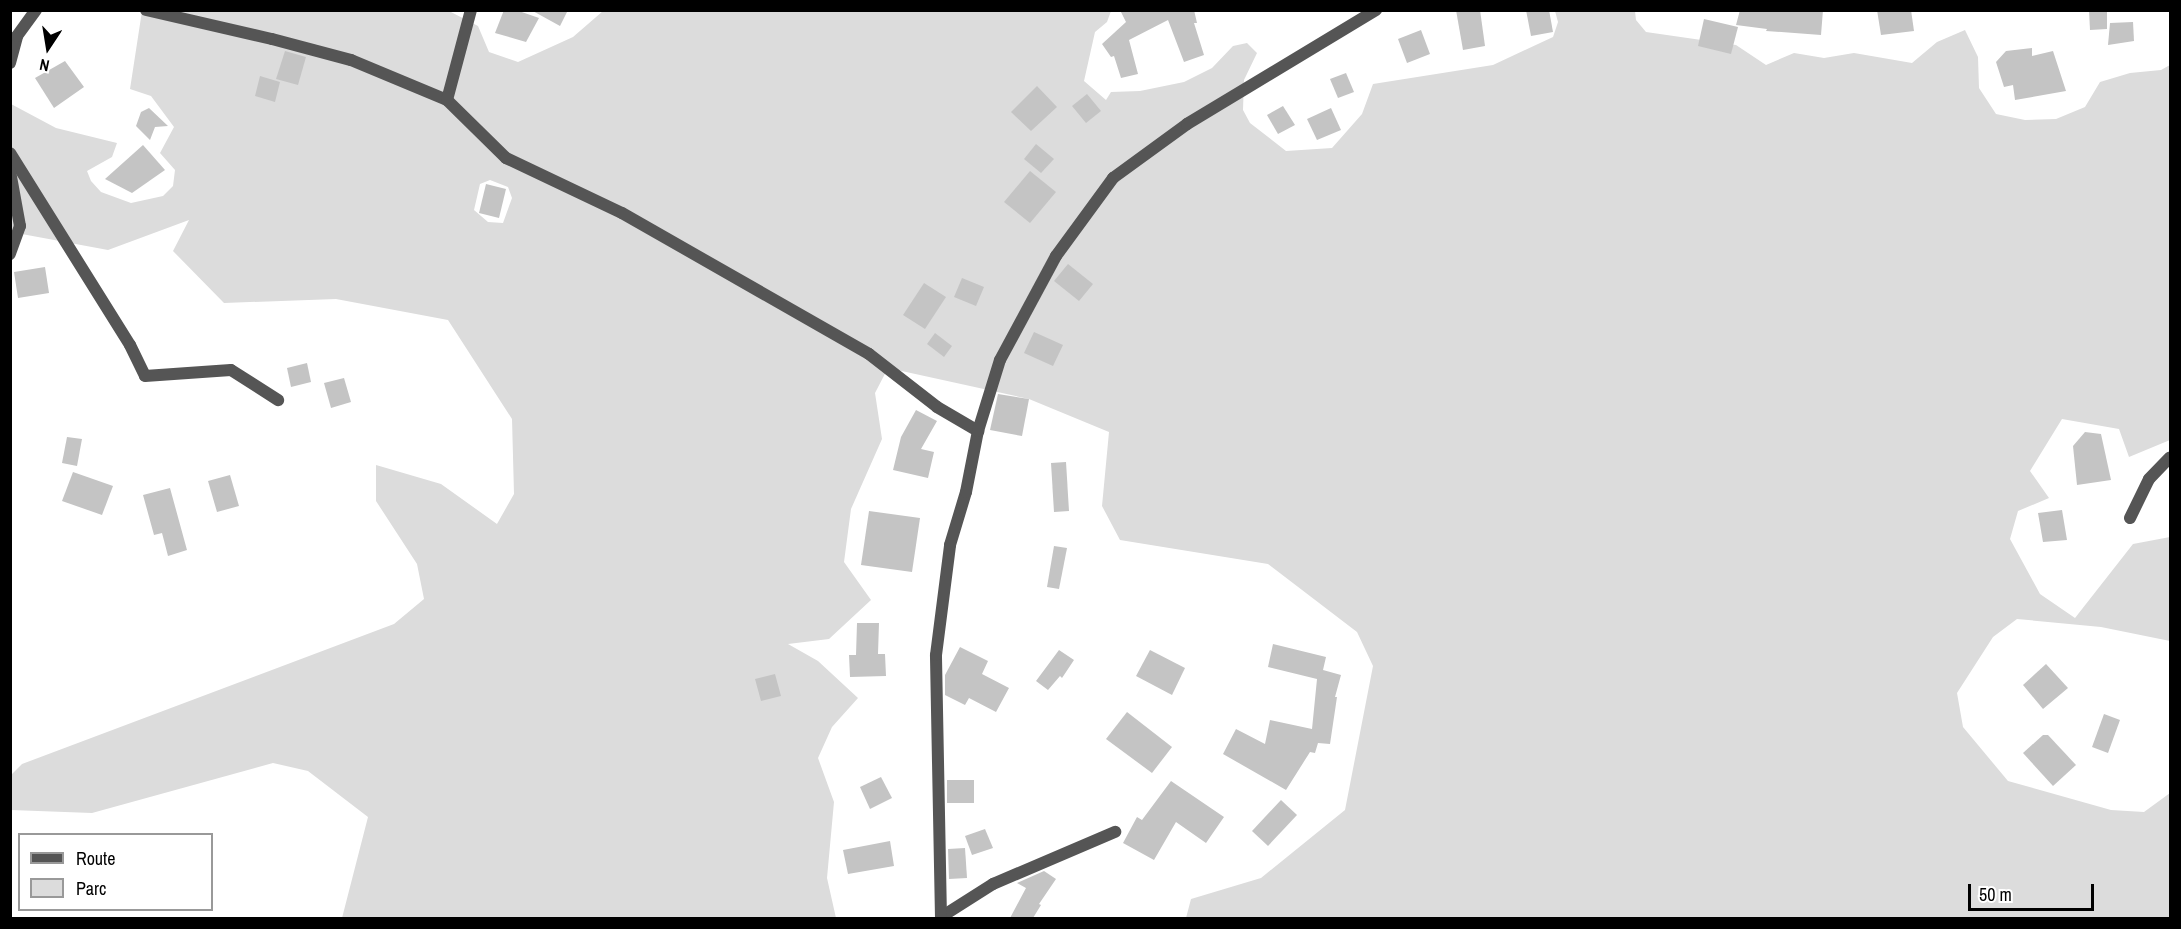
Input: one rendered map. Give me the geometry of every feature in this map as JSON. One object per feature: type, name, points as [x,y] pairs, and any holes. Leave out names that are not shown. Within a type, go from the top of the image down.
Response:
[{"type":"street","points":[[146,10],[351,60],[447,100],[506,158],[622,213],[869,354],[937,407],[978,431]]},
{"type":"street","points":[[447,100],[471,10]]},
{"type":"street","points":[[941,918],[941,819],[936,655],[950,545],[966,492],[978,431],[1006,350],[1056,256],[1113,178],[1187,124],[1376,10]]},
{"type":"street","points":[[10,29],[35,13]]},
{"type":"street","points":[[10,63],[17,36],[35,13]]},
{"type":"street","points":[[10,153],[130,345],[145,376],[231,370],[278,400]]},
{"type":"street","points":[[10,171],[20,226],[10,254]]},
{"type":"street","points":[[2130,518],[2149,479],[2170,457]]},
{"type":"street","points":[[941,918],[993,884],[1115,832]]},
{"type":"green space","points":[[142,11],[449,11],[478,26],[489,52],[518,62],[573,37],[603,11],[1111,11],[1107,22],[1095,32],[1084,81],[1106,100],[1111,92],[1140,91],[1184,82],[1212,68],[1233,46],[1247,43],[1257,53],[1244,80],[1243,110],[1250,123],[1286,151],[1332,148],[1362,114],[1373,84],[1493,65],[1553,37],[1558,22],[1555,11],[1635,11],[1636,20],[1646,32],[1736,45],[1766,65],[1794,53],[1824,58],[1854,53],[1912,63],[1937,42],[1965,30],[1978,57],[1979,88],[1996,114],[2025,120],[2056,119],[2085,107],[2100,82],[2130,73],[2161,70],[2170,65],[2170,440],[2129,457],[2119,429],[2062,419],[2030,471],[2049,498],[2018,511],[2010,539],[2040,594],[2075,618],[2133,544],[2170,537],[2170,641],[2101,627],[2017,619],[1993,637],[1957,693],[1963,727],[2008,781],[2111,810],[2144,812],[2170,793],[2170,918],[1186,918],[1191,899],[1261,878],[1345,810],[1373,666],[1357,632],[1268,564],[1120,540],[1102,506],[1109,432],[1029,399],[888,368],[875,393],[882,439],[851,509],[844,562],[871,600],[829,639],[788,644],[818,661],[858,698],[832,727],[818,758],[834,802],[827,878],[836,918],[342,918],[368,817],[308,771],[273,763],[92,813],[11,810],[11,775],[22,764],[394,624],[424,599],[417,564],[376,501],[376,465],[441,484],[497,524],[514,494],[512,419],[448,320],[336,299],[224,303],[173,251],[189,220],[108,250],[11,232],[11,104],[56,128],[117,143],[112,157],[87,171],[91,181],[101,192],[131,203],[163,196],[173,186],[175,170],[160,153],[174,127],[151,96],[130,89]],"holes":[[[490,180],[508,187],[512,198],[503,223],[488,222],[474,210],[480,184]]]},
{"type":"building","points":[[504,10],[516,10],[539,18],[526,42],[495,33]]},
{"type":"building","points":[[531,10],[568,10],[560,26]]},
{"type":"building","points":[[1120,10],[1194,10],[1197,23],[1194,23],[1204,55],[1184,62],[1168,20],[1129,40],[1138,74],[1121,78],[1114,56],[1111,57],[1102,44],[1126,22]]},
{"type":"building","points":[[1456,10],[1480,10],[1485,46],[1463,50]]},
{"type":"building","points":[[1526,10],[1549,10],[1553,32],[1531,36]]},
{"type":"building","points":[[1740,10],[1823,10],[1821,35],[1766,31],[1767,29],[1736,25]]},
{"type":"building","points":[[1877,10],[1911,10],[1914,31],[1881,35]]},
{"type":"building","points":[[2089,10],[2107,10],[2107,29],[2090,30]]},
{"type":"building","points":[[1704,19],[1738,27],[1731,54],[1698,46]]},
{"type":"building","points":[[2133,22],[2134,41],[2108,45],[2110,23]]},
{"type":"building","points":[[1421,30],[1430,54],[1407,63],[1398,39]]},
{"type":"building","points":[[2032,48],[2032,56],[2053,51],[2066,91],[2015,100],[2013,85],[2004,87],[1996,62],[2006,51]]},
{"type":"building","points":[[285,51],[306,57],[298,85],[276,79]]},
{"type":"building","points":[[65,61],[84,87],[54,108],[35,78]]},
{"type":"building","points":[[1346,73],[1354,92],[1338,98],[1330,79]]},
{"type":"building","points":[[260,76],[280,82],[275,102],[255,96]]},
{"type":"building","points":[[1037,86],[1057,107],[1031,131],[1011,112]]},
{"type":"building","points":[[1087,94],[1101,111],[1086,123],[1072,106]]},
{"type":"building","points":[[1283,106],[1295,125],[1278,134],[1267,115]]},
{"type":"building","points":[[149,108],[168,126],[155,127],[150,140],[136,126],[141,112]]},
{"type":"building","points":[[1331,108],[1341,130],[1317,140],[1307,119]]},
{"type":"building","points":[[1036,144],[1054,159],[1041,173],[1024,159]]},
{"type":"building","points":[[143,145],[165,170],[132,193],[105,179]]},
{"type":"building","points":[[1030,171],[1056,192],[1030,223],[1004,202]]},
{"type":"building","points":[[486,184],[506,189],[499,218],[479,213]]},
{"type":"building","points":[[1068,264],[1093,284],[1079,301],[1054,281]]},
{"type":"building","points":[[45,267],[49,293],[18,298],[14,272]]},
{"type":"building","points":[[962,278],[984,287],[976,306],[954,297]]},
{"type":"building","points":[[924,283],[946,297],[925,329],[903,315]]},
{"type":"building","points":[[1034,332],[1063,345],[1053,366],[1024,353]]},
{"type":"building","points":[[935,333],[952,346],[944,357],[927,344]]},
{"type":"building","points":[[307,363],[311,382],[291,387],[287,368]]},
{"type":"building","points":[[344,378],[351,402],[331,408],[324,383]]},
{"type":"building","points":[[998,394],[1029,399],[1022,436],[990,430]]},
{"type":"building","points":[[916,410],[937,421],[921,449],[934,452],[928,478],[893,470],[901,437]]},
{"type":"building","points":[[2085,432],[2101,434],[2111,480],[2077,485],[2073,446]]},
{"type":"building","points":[[67,437],[82,439],[77,466],[62,463]]},
{"type":"building","points":[[1066,462],[1069,511],[1054,512],[1051,463]]},
{"type":"building","points":[[73,472],[113,486],[102,515],[62,501]]},
{"type":"building","points":[[230,475],[239,506],[217,512],[208,481]]},
{"type":"building","points":[[170,488],[187,550],[168,556],[162,533],[154,535],[143,495]]},
{"type":"building","points":[[2062,510],[2067,540],[2043,542],[2038,513]]},
{"type":"building","points":[[869,511],[920,518],[912,572],[861,565]]},
{"type":"building","points":[[1054,546],[1067,548],[1059,589],[1047,587]]},
{"type":"building","points":[[857,623],[879,623],[878,654],[885,654],[886,676],[850,677],[849,655],[856,655]]},
{"type":"building","points":[[1273,644],[1326,657],[1323,670],[1341,675],[1335,697],[1337,697],[1330,744],[1318,743],[1315,753],[1310,752],[1286,790],[1223,754],[1236,729],[1265,744],[1270,720],[1312,729],[1317,679],[1268,667]]},
{"type":"building","points":[[960,647],[988,661],[982,674],[1009,688],[996,712],[969,698],[965,705],[945,695],[945,675]]},
{"type":"building","points":[[1059,650],[1074,660],[1062,678],[1060,676],[1048,690],[1036,681]]},
{"type":"building","points":[[1150,650],[1185,668],[1172,695],[1136,676]]},
{"type":"building","points":[[2046,664],[2068,688],[2043,709],[2023,685]]},
{"type":"building","points":[[775,674],[781,696],[761,701],[755,679]]},
{"type":"building","points":[[1127,712],[1172,747],[1152,773],[1106,739]]},
{"type":"building","points":[[2104,714],[2120,720],[2108,753],[2092,747]]},
{"type":"building","points":[[2043,735],[2048,735],[2076,765],[2053,786],[2023,753]]},
{"type":"building","points":[[881,777],[892,798],[870,809],[860,787]]},
{"type":"building","points":[[947,780],[974,780],[974,803],[947,803]]},
{"type":"building","points":[[1171,781],[1224,817],[1206,843],[1176,822],[1154,860],[1123,843],[1137,817],[1142,820]]},
{"type":"building","points":[[1281,800],[1297,815],[1268,846],[1252,831]]},
{"type":"building","points":[[985,829],[993,848],[972,855],[965,836]]},
{"type":"building","points":[[890,841],[894,866],[848,874],[843,850]]},
{"type":"building","points":[[965,848],[967,878],[949,879],[948,849]]},
{"type":"building","points":[[1044,871],[1056,879],[1039,904],[1041,905],[1033,918],[1010,918],[1026,888],[1017,883]]}]
